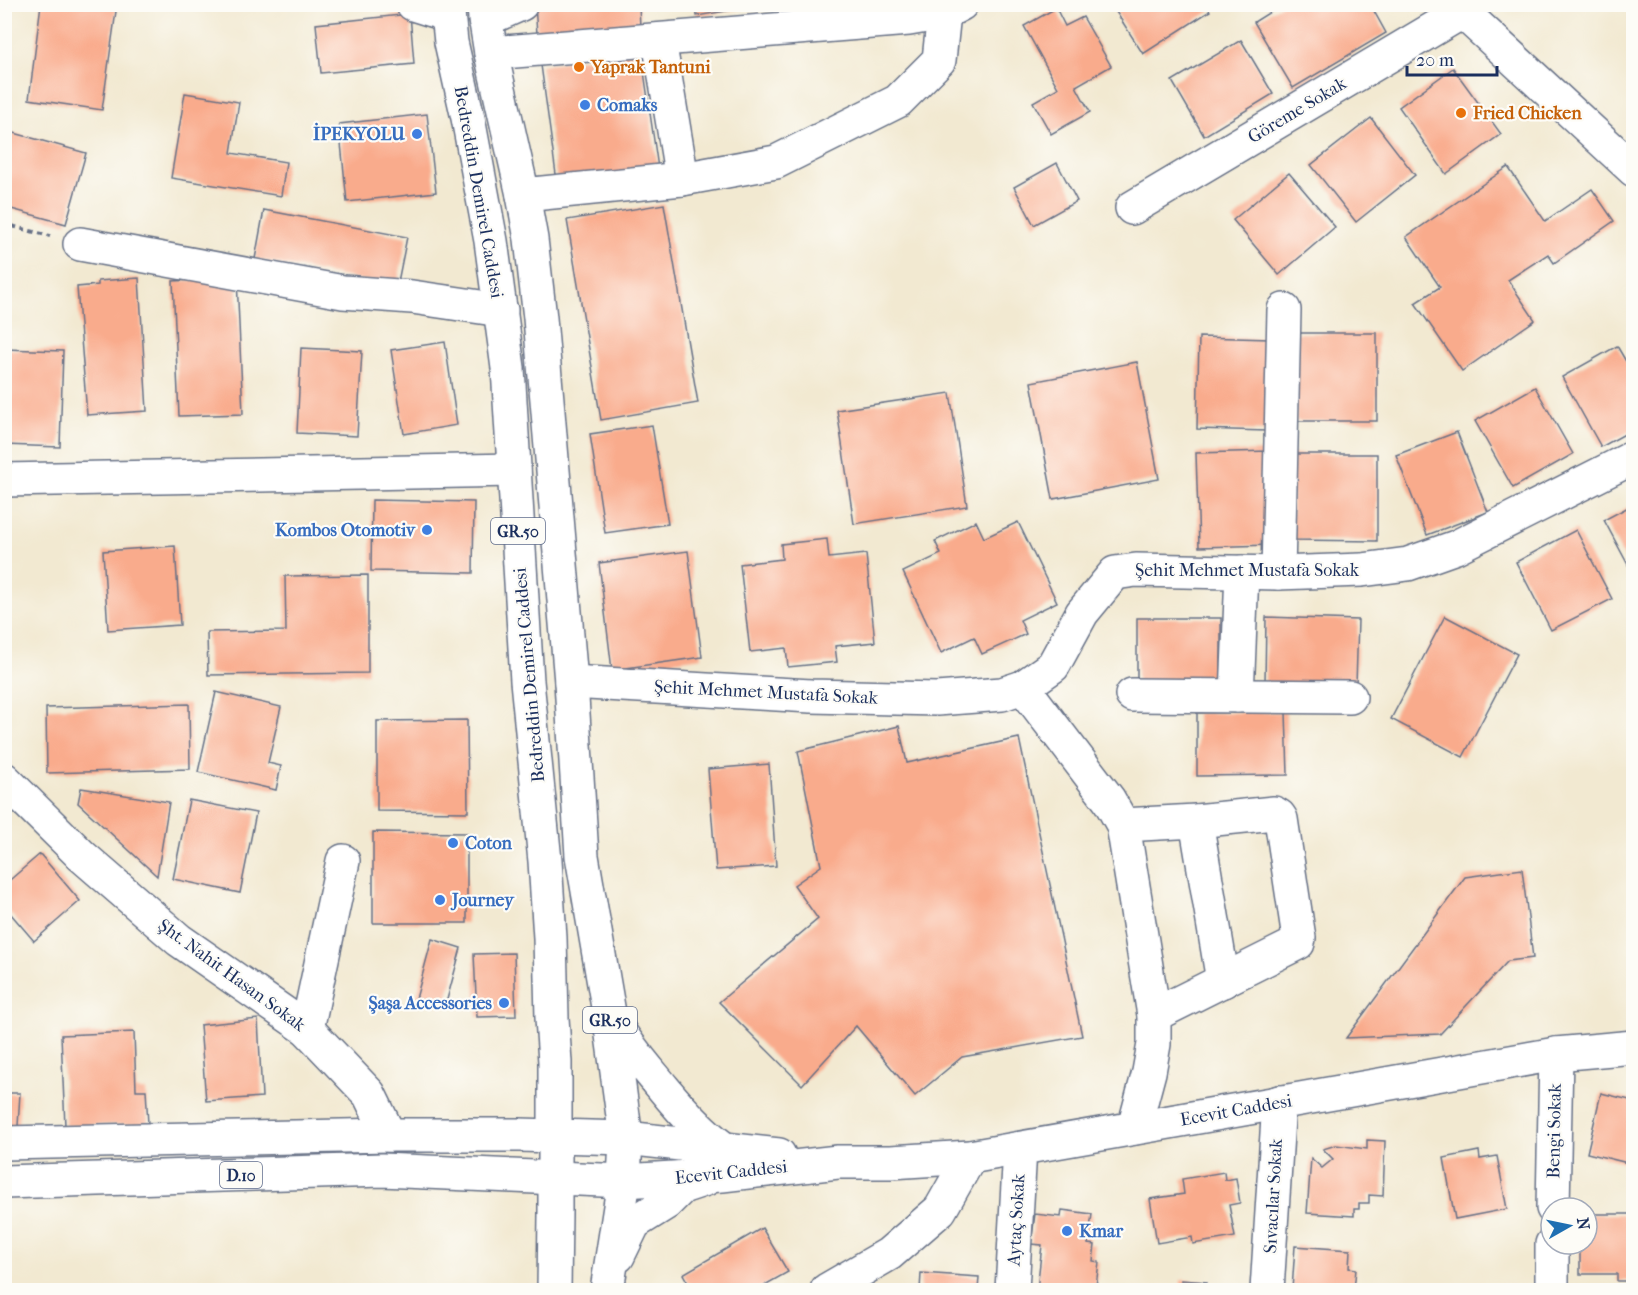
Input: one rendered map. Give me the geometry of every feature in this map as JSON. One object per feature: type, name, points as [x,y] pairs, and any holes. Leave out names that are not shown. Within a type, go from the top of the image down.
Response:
[{"type":"main road","points":[[413,4],[448,10]]},
{"type":"main road","points":[[484,12],[521,4]]},
{"type":"main road","points":[[1458,8],[1634,170]]},
{"type":"main road","name":"Göreme Sokak","points":[[1132,208],[1458,8]]},
{"type":"main road","points":[[491,53],[909,19],[952,9],[939,60],[898,101],[777,162],[682,179],[523,195]]},
{"type":"main road","name":"Bedreddin Demirel Caddesi","points":[[448,10],[451,42],[491,241],[508,368],[527,681],[549,927],[555,1062],[554,1281]]},
{"type":"main road","name":"Bedreddin Demirel Caddesi","points":[[484,12],[531,239],[540,318],[571,682],[582,856],[609,1013]]},
{"type":"main road","points":[[659,39],[682,179]]},
{"type":"main road","points":[[80,244],[343,292],[412,297],[501,310]]},
{"type":"main road","points":[[1278,573],[1284,310]]},
{"type":"main road","name":"Şehit Mehmet Mustafa Sokak","points":[[571,682],[811,696],[937,699],[1002,694],[1023,687],[1053,666],[1082,613],[1115,573],[1136,570],[1278,573],[1362,570],[1408,564],[1456,547],[1634,457]]},
{"type":"main road","points":[[4,480],[514,470]]},
{"type":"main road","points":[[1237,696],[1242,572]]},
{"type":"main road","points":[[1023,687],[1109,800],[1123,825],[1154,1014],[1154,1044],[1134,1128]]},
{"type":"main road","points":[[1132,695],[1350,697]]},
{"type":"main road","name":"Şht. Nahit Hasan Sokak","points":[[4,779],[82,856],[179,940],[308,1029],[369,1094],[389,1135]]},
{"type":"main road","points":[[1123,825],[1274,813],[1281,819],[1298,943],[1154,1014]]},
{"type":"main road","points":[[1196,821],[1223,981]]},
{"type":"main road","points":[[308,1029],[343,861]]},
{"type":"main road","points":[[608,1285],[634,1224],[666,1203],[682,1187],[723,1161],[707,1136],[682,1110],[629,1046],[609,1013]]},
{"type":"main road","name":"GR.50","points":[[609,1013],[626,1138]]},
{"type":"main road","points":[[502,1135],[514,1129],[525,1119],[536,1098],[542,1082],[552,1018]]},
{"type":"main road","name":"Ecevit Caddesi","points":[[624,1181],[723,1161],[891,1162],[970,1156],[1556,1054],[1634,1047]]},
{"type":"main road","name":"Bengi Sokak","points":[[1553,1196],[1556,1054]]},
{"type":"main road","name":"Sıvacılar Sokak","points":[[1268,1290],[1279,1102]]},
{"type":"main road","name":"D.10","points":[[4,1143],[389,1135],[555,1135],[626,1138]]},
{"type":"main road","points":[[608,1285],[624,1181],[626,1138]]},
{"type":"main road","name":"Ecevit Caddesi","points":[[626,1138],[723,1161]]},
{"type":"main road","name":"Aytaç Sokak","points":[[1012,1290],[1020,1149]]},
{"type":"main road","points":[[826,1290],[890,1254],[940,1210],[970,1156]]},
{"type":"main road","name":"D.10","points":[[4,1182],[382,1170],[624,1181]]},
{"type":"main road","points":[[505,1176],[526,1186],[542,1206],[550,1224],[554,1281]]},
{"type":"main road","points":[[1552,1256],[1552,1290]]},
{"type":"path","points":[[4,224],[80,244]]},
{"type":"building","points":[[41,4],[117,4],[102,110],[29,99]]},
{"type":"building","points":[[535,4],[639,4],[640,28],[537,34]]},
{"type":"building","points":[[695,4],[755,4],[755,6],[697,16]]},
{"type":"building","points":[[1111,4],[1206,4],[1210,11],[1143,54]]},
{"type":"building","points":[[1283,4],[1370,4],[1386,33],[1293,88],[1254,22]]},
{"type":"building","points":[[1056,8],[1065,26],[1083,17],[1111,66],[1076,86],[1090,112],[1051,134],[1033,102],[1058,88],[1024,26]]},
{"type":"building","points":[[410,14],[414,64],[321,73],[316,24]]},
{"type":"building","points":[[4,17],[11,19],[5,44],[4,44]]},
{"type":"building","points":[[1241,40],[1273,94],[1204,136],[1172,81]]},
{"type":"building","points":[[641,51],[659,175],[558,189],[541,65]]},
{"type":"building","points":[[1453,68],[1501,134],[1446,174],[1399,107]]},
{"type":"building","points":[[185,93],[239,102],[231,153],[286,162],[281,196],[171,178]]},
{"type":"building","points":[[427,114],[436,192],[347,202],[339,124]]},
{"type":"building","points":[[1371,118],[1415,175],[1356,222],[1311,165]]},
{"type":"building","points":[[7,131],[86,153],[66,224],[4,207],[4,138]]},
{"type":"building","points":[[1057,163],[1077,201],[1034,225],[1014,187]]},
{"type":"building","points":[[1508,167],[1545,221],[1592,189],[1614,221],[1554,263],[1548,254],[1508,280],[1535,320],[1462,371],[1415,303],[1440,287],[1406,237]]},
{"type":"building","points":[[1289,173],[1335,227],[1279,275],[1233,220]]},
{"type":"building","points":[[664,204],[698,403],[601,420],[567,220]]},
{"type":"building","points":[[264,210],[407,237],[397,287],[255,259]]},
{"type":"building","points":[[4,254],[9,255],[6,274],[4,274]]},
{"type":"building","points":[[139,278],[147,411],[87,415],[77,287],[98,285],[98,281]]},
{"type":"building","points":[[237,278],[243,414],[179,416],[173,281]]},
{"type":"building","points":[[1296,333],[1377,333],[1377,421],[1296,421]]},
{"type":"building","points":[[1199,337],[1270,339],[1267,431],[1197,429]]},
{"type":"building","points":[[445,342],[457,425],[404,434],[391,350]]},
{"type":"building","points":[[1617,346],[1634,375],[1634,429],[1601,447],[1562,377]]},
{"type":"building","points":[[301,348],[362,351],[357,436],[297,433]]},
{"type":"building","points":[[4,349],[63,351],[60,447],[4,445]]},
{"type":"building","points":[[1137,362],[1159,479],[1053,499],[1031,382]]},
{"type":"building","points":[[1535,387],[1573,454],[1513,488],[1475,421]]},
{"type":"building","points":[[950,393],[967,506],[854,524],[837,410]]},
{"type":"building","points":[[652,425],[668,524],[605,533],[590,434]]},
{"type":"building","points":[[1457,432],[1488,512],[1427,535],[1396,455]]},
{"type":"building","points":[[1269,451],[1271,545],[1199,547],[1196,453]]},
{"type":"building","points":[[1292,454],[1377,454],[1377,541],[1292,540]]},
{"type":"building","points":[[372,500],[474,502],[473,573],[371,571]]},
{"type":"building","points":[[1634,504],[1634,576],[1604,520]]},
{"type":"building","points":[[976,521],[984,538],[1018,522],[1057,602],[1020,620],[1026,634],[982,654],[974,637],[941,653],[903,572],[941,554],[935,541]]},
{"type":"building","points":[[1576,530],[1612,599],[1551,630],[1516,562]]},
{"type":"building","points":[[827,539],[829,558],[866,554],[875,642],[835,646],[837,662],[788,667],[786,648],[750,652],[740,564],[782,559],[781,544]]},
{"type":"building","points":[[175,546],[180,625],[108,630],[103,551]]},
{"type":"building","points":[[688,551],[702,657],[612,670],[599,563]]},
{"type":"building","points":[[368,575],[368,673],[208,675],[207,632],[286,631],[285,576]]},
{"type":"building","points":[[1445,616],[1517,654],[1463,757],[1391,719]]},
{"type":"building","points":[[1266,617],[1358,620],[1356,685],[1265,683]]},
{"type":"building","points":[[1137,618],[1221,618],[1221,685],[1137,685]]},
{"type":"building","points":[[216,692],[281,707],[268,763],[281,766],[276,790],[198,772]]},
{"type":"building","points":[[189,704],[190,769],[47,773],[46,708]]},
{"type":"building","points":[[1286,712],[1288,775],[1197,776],[1197,713]]},
{"type":"building","points":[[467,720],[468,812],[377,811],[377,721]]},
{"type":"building","points":[[899,726],[907,763],[1019,738],[1082,1036],[962,1057],[915,1096],[856,1026],[802,1085],[719,1002],[818,919],[794,885],[821,866],[798,751]]},
{"type":"building","points":[[769,764],[776,866],[716,870],[708,769]]},
{"type":"building","points":[[81,788],[169,802],[157,876],[78,803]]},
{"type":"building","points":[[189,800],[256,813],[240,893],[173,879]]},
{"type":"building","points":[[373,832],[467,833],[467,923],[373,923]]},
{"type":"building","points":[[40,854],[80,901],[34,941],[4,906],[4,885]]},
{"type":"building","points":[[1522,869],[1533,958],[1508,961],[1440,1034],[1346,1038],[1465,877]]},
{"type":"building","points":[[432,939],[461,948],[445,1007],[416,999]]},
{"type":"building","points":[[514,953],[516,1016],[477,1017],[474,954]]},
{"type":"building","points":[[258,1019],[262,1097],[206,1101],[200,1025]]},
{"type":"building","points":[[134,1032],[136,1090],[146,1090],[148,1124],[65,1126],[61,1035]]},
{"type":"building","points":[[4,1093],[20,1093],[18,1126],[4,1126]]},
{"type":"building","points":[[1601,1093],[1634,1101],[1634,1158],[1632,1164],[1587,1153]]},
{"type":"building","points":[[1367,1140],[1385,1141],[1383,1196],[1369,1195],[1369,1203],[1359,1203],[1359,1209],[1354,1209],[1354,1216],[1307,1213],[1311,1158],[1322,1168],[1333,1159],[1323,1149],[1336,1145],[1367,1149]]},
{"type":"building","points":[[1479,1151],[1480,1159],[1497,1156],[1507,1209],[1455,1219],[1444,1158]]},
{"type":"building","points":[[1224,1172],[1225,1180],[1236,1178],[1240,1203],[1229,1205],[1235,1237],[1193,1244],[1192,1237],[1157,1243],[1150,1199],[1184,1194],[1182,1179]]},
{"type":"building","points":[[1062,1210],[1092,1214],[1088,1244],[1095,1245],[1093,1261],[1099,1262],[1096,1286],[1090,1286],[1090,1290],[1037,1290],[1042,1245],[1031,1244],[1035,1214],[1061,1217]]},
{"type":"building","points":[[1599,1214],[1634,1214],[1634,1281],[1617,1281],[1617,1274],[1580,1274],[1580,1256],[1599,1256]]},
{"type":"building","points":[[762,1228],[788,1272],[756,1290],[692,1290],[683,1274]]},
{"type":"building","points":[[1295,1246],[1350,1250],[1349,1268],[1356,1269],[1354,1290],[1292,1290]]},
{"type":"building","points":[[921,1273],[979,1277],[978,1290],[920,1290]]},
{"type":"building","points":[[1181,1280],[1207,1282],[1206,1290],[1181,1290]]},
{"type":"place","name":"Yaprak Tantuni","points":[[579,67]]},
{"type":"place","name":"Comaks","points":[[585,105]]},
{"type":"place","name":"Fried Chicken","points":[[1461,113]]},
{"type":"place","name":"İPEKYOLU","points":[[417,134]]},
{"type":"place","name":"Kombos Otomotiv","points":[[427,530]]},
{"type":"place","name":"Coton","points":[[453,843]]},
{"type":"place","name":"Journey","points":[[440,900]]},
{"type":"place","name":"Şaşa Accessories","points":[[504,1003]]},
{"type":"place","name":"Kmar","points":[[1067,1231]]}]
